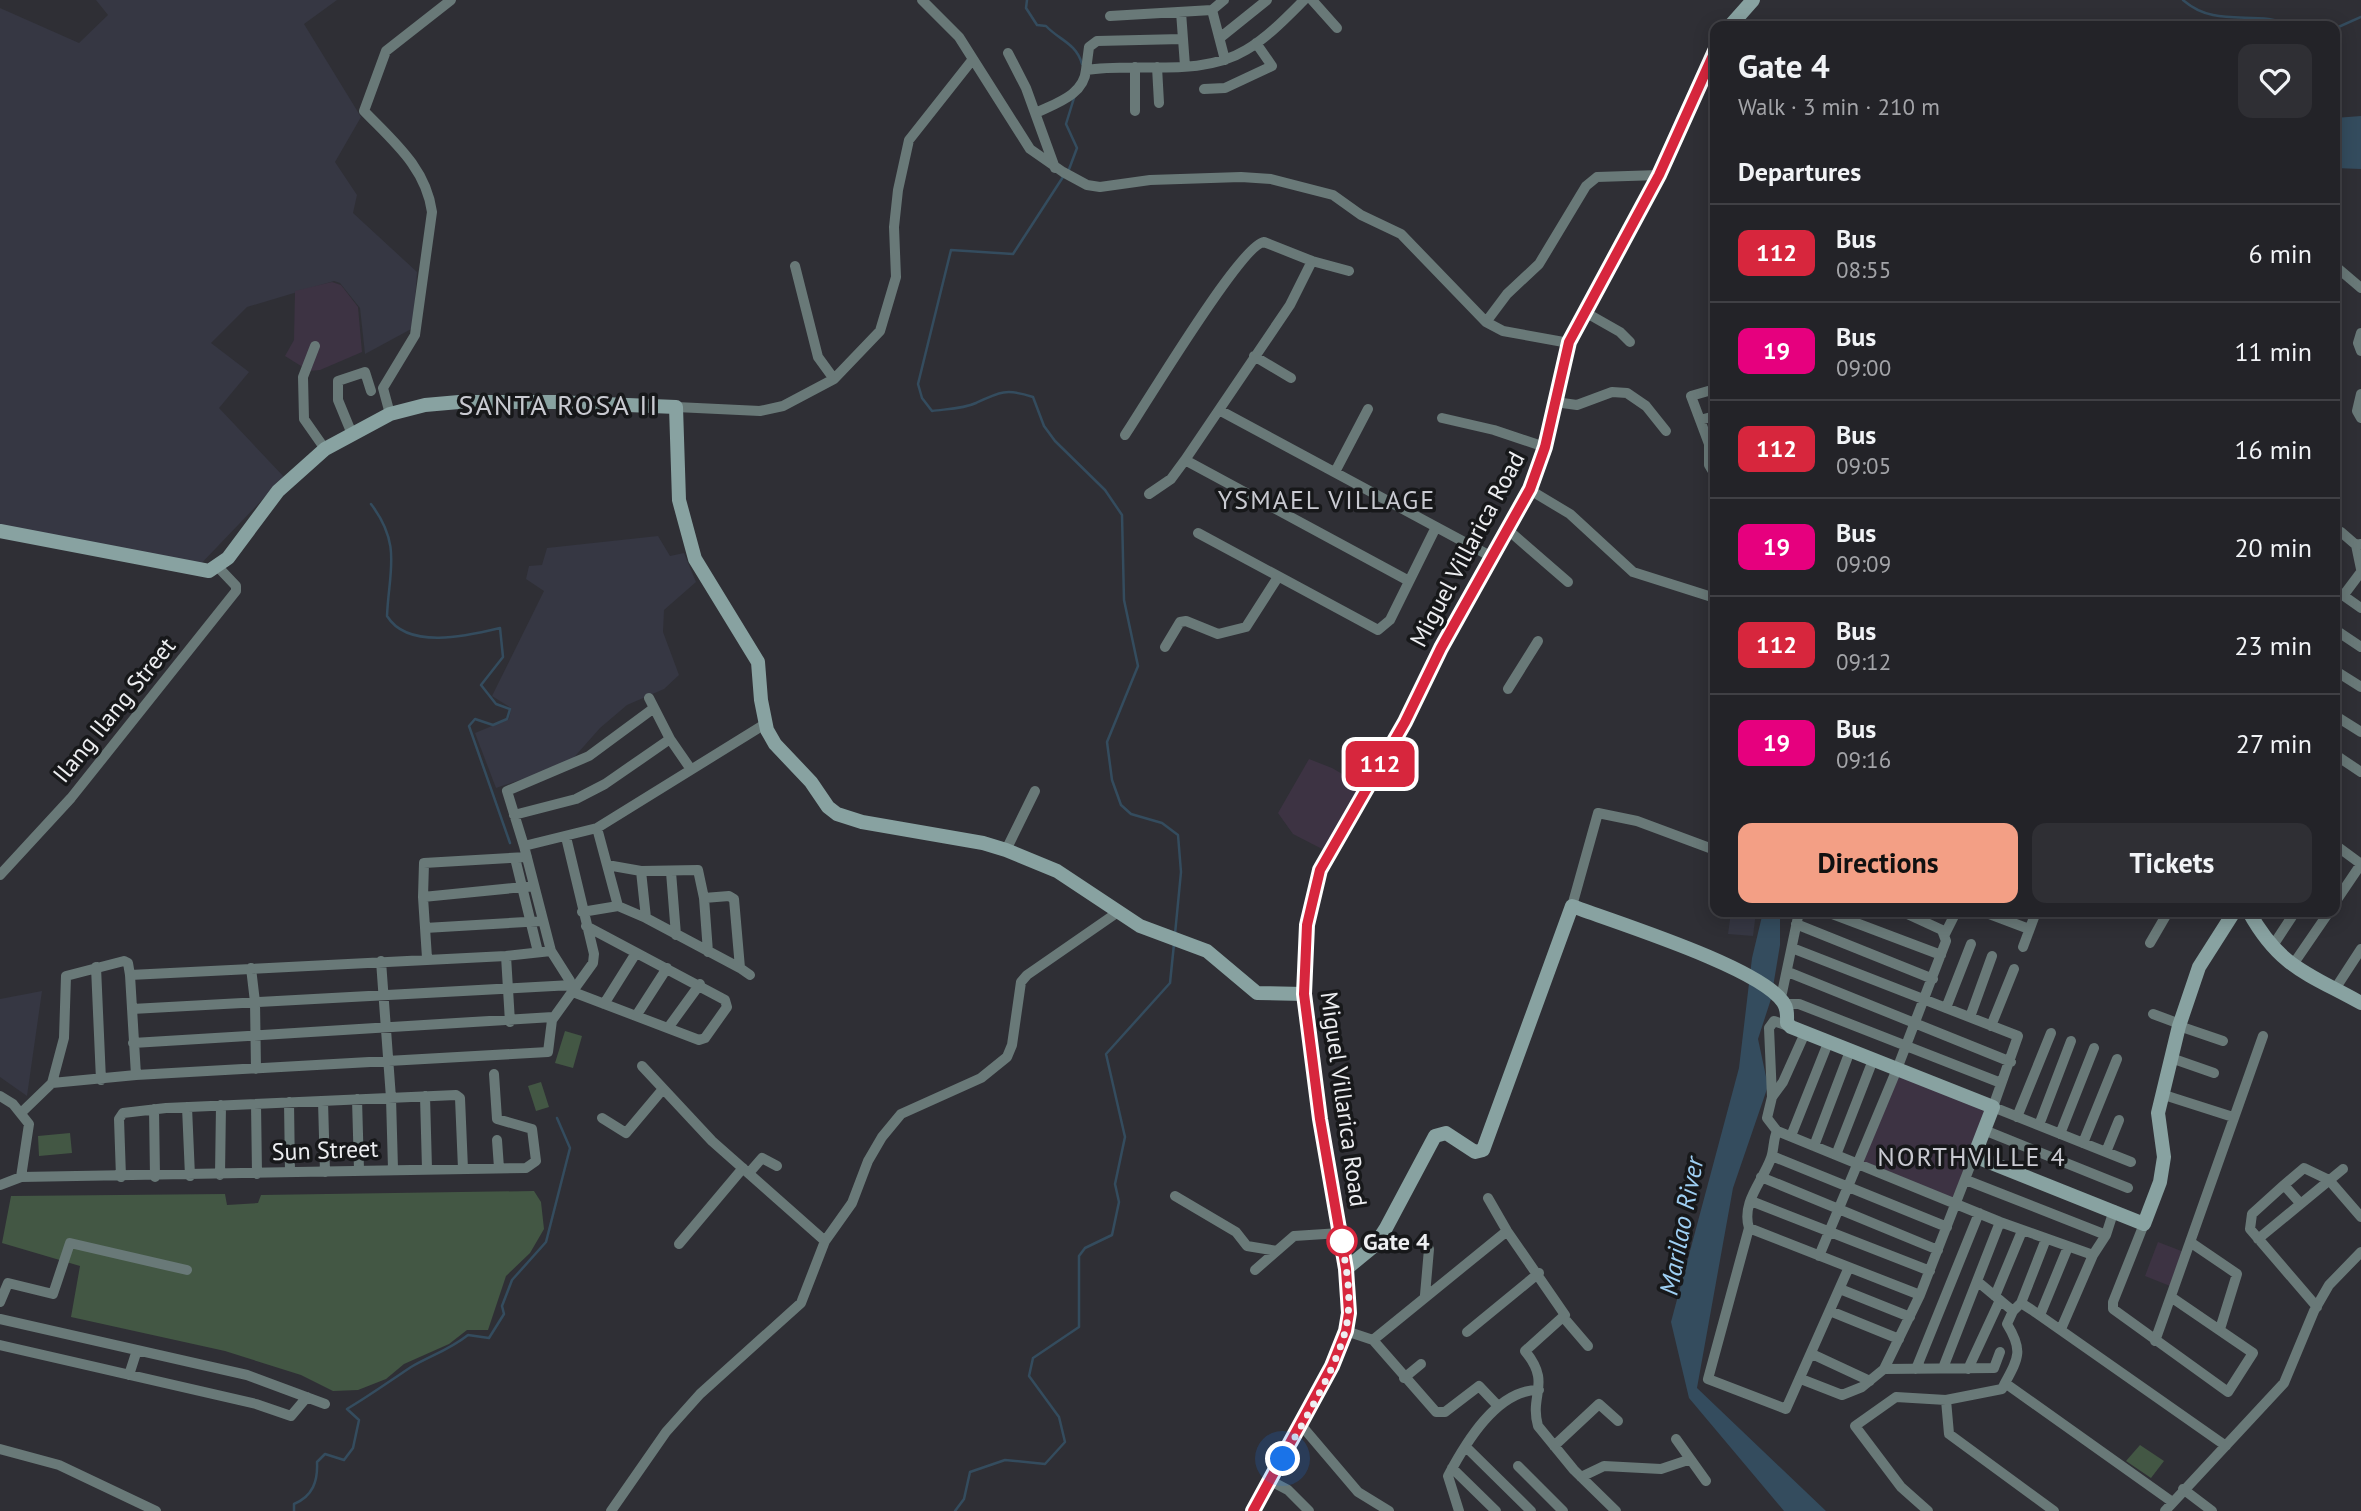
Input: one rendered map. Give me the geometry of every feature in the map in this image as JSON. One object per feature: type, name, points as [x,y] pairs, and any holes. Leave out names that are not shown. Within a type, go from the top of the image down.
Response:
[{"type":"street","points":[[390,414],[383,388],[415,335],[432,212],[429,193],[421,174],[364,111],[386,51],[451,0]]},
{"type":"street","points":[[922,0],[959,37],[1030,149],[1074,179],[1100,187],[1150,180],[1241,177],[1271,179],[1326,192],[1349,204],[1361,215],[1401,234],[1486,321],[1503,331],[1569,342]]},
{"type":"street","points":[[1110,16],[1212,9],[1224,0]]},
{"type":"street","points":[[1221,37],[1267,0]]},
{"type":"street","points":[[1085,73],[1135,67],[1185,66],[1226,60],[1256,43],[1304,0]]},
{"type":"street","points":[[1311,0],[1337,28]]},
{"type":"street","points":[[1734,21],[1753,0]]},
{"type":"street","points":[[1212,9],[1226,60]]},
{"type":"street","points":[[1181,12],[1185,66]]},
{"type":"street","points":[[1036,113],[1077,91],[1085,73],[1089,47],[1097,41],[1182,39]]},
{"type":"street","points":[[1204,89],[1224,88],[1272,66],[1256,43]]},
{"type":"street","points":[[1008,53],[1059,170]]},
{"type":"street","points":[[0,531],[116,552],[198,572],[218,567],[278,491],[325,449],[390,414],[425,405],[459,402],[555,402],[760,411],[783,406],[834,379],[880,331],[896,277],[893,244],[898,190],[909,140],[973,59]]},
{"type":"street","name":"Miguel Villarica Road","points":[[1254,1511],[1301,1424],[1346,1331],[1349,1313],[1346,1269],[1320,1119],[1304,994],[1307,925],[1320,870],[1405,722],[1441,648],[1530,489],[1545,447],[1569,342],[1583,311],[1659,175],[1710,62]]},
{"type":"street","points":[[1135,67],[1135,111]]},
{"type":"street","points":[[1157,67],[1159,103]]},
{"type":"street","points":[[1486,321],[1507,294],[1539,264],[1586,187],[1597,177],[1659,175]]},
{"type":"street","points":[[1125,435],[1216,295],[1252,247],[1264,242],[1312,261],[1349,271]]},
{"type":"street","points":[[1149,494],[1171,479],[1185,460],[1290,305],[1312,261]]},
{"type":"street","points":[[795,266],[818,357],[834,379]]},
{"type":"street","points":[[2340,270],[2361,288]]},
{"type":"street","points":[[1583,311],[1620,332],[1630,342]]},
{"type":"street","points":[[2361,333],[2358,343],[2361,351]]},
{"type":"street","points":[[315,346],[303,377],[304,419],[325,449]]},
{"type":"street","points":[[1254,356],[1291,378]]},
{"type":"street","points":[[352,434],[338,400],[338,381],[365,372],[371,391]]},
{"type":"street","points":[[1710,390],[1691,396],[1710,439]]},
{"type":"street","points":[[1555,402],[1577,405],[1612,392],[1627,393],[1646,406],[1666,431]]},
{"type":"street","points":[[2361,394],[2357,411],[2361,418]]},
{"type":"street","points":[[676,408],[678,500],[695,559],[758,662],[765,724],[775,744],[837,814],[874,825],[984,843],[1006,850],[1057,871],[1140,926],[1207,951],[1257,993],[1304,994]]},
{"type":"street","points":[[1335,472],[1368,409]]},
{"type":"street","points":[[1219,410],[1492,557]]},
{"type":"street","points":[[1700,420],[1710,417]]},
{"type":"street","points":[[1442,418],[1462,421],[1545,447]]},
{"type":"street","points":[[1185,460],[1409,581]]},
{"type":"street","points":[[1530,489],[1570,514],[1633,572],[1710,596]]},
{"type":"street","points":[[1198,533],[1378,630],[1390,620],[1436,527]]},
{"type":"street","points":[[1507,529],[1569,582]]},
{"type":"street","points":[[2340,532],[2359,545],[2361,571],[2340,591]]},
{"type":"street","name":"Ilang Ilang Street","points":[[0,874],[71,798],[236,591],[236,586],[218,567]]},
{"type":"street","points":[[1165,647],[1180,622],[1186,621],[1218,634],[1247,627],[1278,578]]},
{"type":"street","points":[[2340,593],[2361,608]]},
{"type":"street","points":[[2340,633],[2361,647]]},
{"type":"street","points":[[1508,689],[1538,641]]},
{"type":"street","points":[[2340,674],[2361,687]]},
{"type":"street","points":[[649,698],[690,768]]},
{"type":"street","points":[[573,988],[551,951],[538,922],[529,887],[526,851],[507,791],[589,756],[654,708]]},
{"type":"street","points":[[2340,719],[2361,732]]},
{"type":"street","points":[[427,958],[424,863],[515,858],[526,851],[597,828],[765,724]]},
{"type":"street","points":[[514,816],[576,799],[605,784],[670,738]]},
{"type":"street","points":[[2340,758],[2361,772]]},
{"type":"street","points":[[1006,850],[1035,792]]},
{"type":"street","points":[[1346,1269],[1375,1245],[1434,1136],[1446,1133],[1475,1152],[1483,1150],[1572,906],[1598,813],[1637,821],[1710,848]]},
{"type":"street","points":[[597,828],[618,906]]},
{"type":"street","points":[[52,1083],[136,1075],[548,1052],[553,1017],[593,964],[566,837]]},
{"type":"street","points":[[2340,848],[2361,864],[2340,895]]},
{"type":"street","points":[[515,858],[529,887]]},
{"type":"street","points":[[607,865],[641,871],[698,870],[704,898],[708,952]]},
{"type":"street","points":[[641,871],[646,918]]},
{"type":"street","points":[[671,872],[676,934]]},
{"type":"street","points":[[423,897],[529,887]]},
{"type":"street","points":[[704,898],[729,896],[734,899],[740,968]]},
{"type":"street","points":[[582,912],[618,906],[646,918],[750,975]]},
{"type":"street","points":[[1572,906],[1738,968],[1781,998],[2001,1083]]},
{"type":"street","points":[[611,1511],[666,1432],[692,1403],[801,1303],[825,1241],[852,1203],[868,1161],[882,1137],[901,1114],[957,1091],[995,1069],[1007,1057],[1012,1045],[1021,982],[1027,975],[1118,912]]},
{"type":"street","points":[[1788,1026],[1781,998],[1798,917]]},
{"type":"street","points":[[1840,917],[1941,956]]},
{"type":"street","points":[[1915,917],[1938,927],[1945,934]]},
{"type":"street","points":[[1819,1255],[1859,1164],[1933,979],[1945,934],[1954,917]]},
{"type":"street","points":[[1997,917],[2029,929]]},
{"type":"street","points":[[2023,947],[2034,917]]},
{"type":"street","points":[[2150,943],[2165,917]]},
{"type":"street","points":[[2171,1297],[2253,1353],[2228,1392],[2113,1309],[2113,1302],[2160,1182],[2164,1157],[2158,1113],[2180,1025],[2199,967],[2231,917]]},
{"type":"street","points":[[2252,917],[2272,947],[2292,966],[2361,1003]]},
{"type":"street","points":[[2272,947],[2292,917]]},
{"type":"street","points":[[2292,966],[2326,917]]},
{"type":"street","points":[[425,928],[538,922]]},
{"type":"street","points":[[538,922],[538,952]]},
{"type":"street","points":[[1796,924],[1933,979]]},
{"type":"street","points":[[132,1009],[573,988],[604,1004],[699,1040],[705,1038],[728,1004],[700,985],[586,926]]},
{"type":"street","points":[[1947,1008],[1971,944]]},
{"type":"street","points":[[1791,948],[2018,1036],[2011,1062],[1930,1271],[1884,1369],[1870,1381],[1842,1395],[1801,1380]]},
{"type":"street","points":[[2335,989],[2361,949]]},
{"type":"street","points":[[130,975],[506,956],[551,951]]},
{"type":"street","points":[[604,1004],[636,953]]},
{"type":"street","points":[[506,956],[510,1022]]},
{"type":"street","points":[[1970,1017],[1992,956]]},
{"type":"street","points":[[22,1112],[52,1083],[64,1038],[66,976],[126,961],[130,975],[136,1075]]},
{"type":"street","points":[[381,961],[393,1169]]},
{"type":"street","points":[[96,967],[102,1080]]},
{"type":"street","points":[[251,968],[256,1002],[256,1069]]},
{"type":"street","points":[[636,1016],[667,968]]},
{"type":"street","points":[[1992,1026],[2014,970]]},
{"type":"street","points":[[1788,972],[2011,1062]]},
{"type":"street","points":[[668,1028],[700,985]]},
{"type":"street","points":[[2153,1014],[2222,1041]]},
{"type":"street","points":[[133,1043],[255,1034],[510,1022],[553,1017]]},
{"type":"street","points":[[2093,1255],[2000,1222],[1777,1131],[1767,1118],[1772,1097],[1769,1028],[1774,1021],[1788,1026],[2131,1162]]},
{"type":"street","points":[[1772,1097],[1783,1082],[1805,1033]]},
{"type":"street","points":[[2017,1117],[2051,1033]]},
{"type":"street","points":[[2155,1340],[2263,1036]]},
{"type":"street","points":[[2039,1125],[2071,1041]]},
{"type":"street","points":[[1791,1136],[1828,1043]]},
{"type":"street","points":[[2060,1134],[2094,1048]]},
{"type":"street","points":[[1814,1146],[1850,1051]]},
{"type":"street","points":[[2171,1058],[2214,1073]]},
{"type":"street","points":[[2083,1143],[2117,1059]]},
{"type":"street","points":[[1836,1155],[1873,1060]]},
{"type":"street","points":[[642,1066],[746,1171],[825,1241]]},
{"type":"street","name":"Sun Street","points":[[1,1182],[21,1177],[155,1177],[393,1169],[526,1168],[536,1161],[532,1129],[497,1119],[494,1074]]},
{"type":"street","points":[[602,1118],[626,1133],[663,1089]]},
{"type":"street","points":[[2161,1094],[2233,1117]]},
{"type":"street","points":[[121,1177],[119,1119],[123,1114],[154,1109],[221,1105],[456,1095],[460,1098],[463,1169]]},
{"type":"street","points":[[0,1096],[22,1112],[29,1124],[21,1177]]},
{"type":"street","points":[[425,1096],[427,1169]]},
{"type":"street","points":[[357,1099],[359,1170]]},
{"type":"street","points":[[323,1101],[325,1172]]},
{"type":"street","points":[[289,1102],[290,1172]]},
{"type":"street","points":[[256,1104],[257,1174]]},
{"type":"street","points":[[220,1175],[221,1105]]},
{"type":"street","points":[[187,1107],[190,1176]]},
{"type":"street","points":[[154,1109],[155,1177]]},
{"type":"street","points":[[2106,1152],[2119,1120]]},
{"type":"street","points":[[1984,1130],[2128,1188]]},
{"type":"street","points":[[1777,1131],[1772,1145],[1772,1156],[1751,1200],[1747,1221],[1749,1228],[1708,1379],[1786,1409],[1849,1267]]},
{"type":"street","points":[[497,1140],[499,1168]]},
{"type":"street","points":[[1772,1156],[1947,1227]]},
{"type":"street","points":[[1974,1156],[2144,1224]]},
{"type":"street","points":[[679,1244],[746,1171],[762,1158],[777,1166]]},
{"type":"street","points":[[2316,1307],[2250,1229],[2252,1214],[2304,1168],[2329,1180],[2361,1217]]},
{"type":"street","points":[[2258,1238],[2343,1169]]},
{"type":"street","points":[[1760,1177],[1938,1250]]},
{"type":"street","points":[[1966,1180],[2106,1235]]},
{"type":"street","points":[[2284,1185],[2300,1203]]},
{"type":"street","points":[[1175,1196],[1236,1232],[1247,1246],[1277,1251]]},
{"type":"street","points":[[1488,1198],[1507,1231],[1539,1273],[1564,1318],[1588,1346]]},
{"type":"street","points":[[1751,1200],[1930,1271]]},
{"type":"street","points":[[2060,1329],[2093,1255],[2106,1235],[2114,1210]]},
{"type":"street","points":[[1916,1369],[1979,1213]]},
{"type":"street","points":[[1943,1368],[2000,1222]]},
{"type":"street","points":[[1749,1228],[1920,1295]]},
{"type":"street","points":[[1968,1369],[1998,1298],[2022,1230]]},
{"type":"street","points":[[1373,1340],[1507,1231]]},
{"type":"street","points":[[1255,1270],[1294,1236],[1340,1234]]},
{"type":"street","points":[[1928,1511],[1901,1487],[1854,1426],[1896,1398],[1946,1400],[2002,1389],[2017,1361],[2018,1345],[2007,1324],[2046,1239]]},
{"type":"street","points":[[2190,1242],[2237,1275],[2220,1329]]},
{"type":"street","points":[[0,1302],[8,1283],[53,1294],[70,1243],[187,1270]]},
{"type":"street","points":[[2040,1315],[2068,1247]]},
{"type":"street","points":[[1425,1295],[1430,1249]]},
{"type":"street","points":[[2165,1511],[2171,1501],[2284,1383],[2316,1307],[2329,1286],[2361,1252]]},
{"type":"street","points":[[1467,1332],[1539,1273]]},
{"type":"street","points":[[1977,1280],[1998,1298],[2040,1315],[2226,1446]]},
{"type":"street","points":[[1840,1289],[1910,1317]]},
{"type":"street","points":[[1830,1311],[1899,1339]]},
{"type":"street","points":[[1564,1318],[1525,1351],[1539,1372],[1536,1417],[1538,1426],[1581,1477],[1616,1511]]},
{"type":"street","points":[[0,1319],[247,1375],[325,1404]]},
{"type":"street","points":[[1346,1331],[1373,1340],[1404,1378],[1440,1414],[1479,1386],[1498,1406]]},
{"type":"street","points":[[0,1345],[292,1416],[307,1397]]},
{"type":"street","points":[[129,1375],[136,1350]]},
{"type":"street","points":[[1884,1369],[1994,1368],[2000,1352]]},
{"type":"street","points":[[1812,1354],[1870,1381]]},
{"type":"street","points":[[1404,1378],[1421,1364]]},
{"type":"street","points":[[2005,1383],[2171,1501]]},
{"type":"street","points":[[1459,1510],[1449,1486],[1448,1476],[1466,1447],[1498,1406],[1518,1395],[1539,1390]]},
{"type":"street","points":[[1946,1400],[1948,1434],[2054,1511]]},
{"type":"street","points":[[1554,1446],[1599,1404],[1618,1421]]},
{"type":"street","points":[[1301,1424],[1358,1492],[1389,1511]]},
{"type":"street","points":[[1676,1439],[1688,1460],[1706,1481]]},
{"type":"street","points":[[1466,1447],[1531,1511]]},
{"type":"street","points":[[0,1449],[59,1465],[156,1511]]},
{"type":"street","points":[[1581,1477],[1604,1466],[1669,1468],[1688,1460]]},
{"type":"street","points":[[1518,1466],[1563,1511]]},
{"type":"street","points":[[1452,1468],[1496,1511]]},
{"type":"street","points":[[1270,1481],[1288,1490],[1309,1511]]},
{"type":"street","points":[[2183,1489],[2212,1511]]},
{"type":"shaded area","points":[[96,0],[337,0],[304,24],[361,117],[335,162],[357,195],[353,213],[417,272],[413,328],[365,354],[360,308],[340,283],[334,281],[247,307],[211,343],[249,372],[219,408],[284,477],[195,570],[103,546],[0,525],[0,8],[79,43],[108,15]]},
{"type":"shaded area","points":[[332,282],[341,285],[358,307],[362,352],[320,370],[309,371],[285,356],[294,340],[295,291]]},
{"type":"shaded area","points":[[658,536],[670,556],[684,553],[696,582],[664,610],[663,632],[679,675],[664,689],[627,705],[600,728],[569,763],[496,788],[475,733],[509,719],[511,708],[492,696],[544,591],[526,579],[529,566],[542,565],[547,548]]},
{"type":"shaded area","points":[[1309,759],[1332,768],[1363,786],[1326,851],[1293,834],[1278,813]]},
{"type":"shaded area","points":[[1730,917],[1755,917],[1753,936],[1728,934]]},
{"type":"shaded area","points":[[42,991],[27,1096],[0,1077],[0,999]]},
{"type":"shaded area","points":[[1898,1073],[1990,1109],[1952,1199],[1862,1162]]},
{"type":"shaded area","points":[[2158,1242],[2184,1252],[2170,1286],[2145,1276]]},
{"type":"green space","points":[[565,1031],[582,1036],[573,1068],[555,1063]]},
{"type":"green space","points":[[541,1082],[549,1107],[536,1111],[528,1086]]},
{"type":"green space","points":[[70,1133],[72,1153],[39,1156],[38,1136]]},
{"type":"green space","points":[[534,1191],[541,1202],[544,1229],[530,1253],[506,1276],[488,1330],[467,1330],[449,1344],[404,1364],[386,1379],[358,1390],[333,1391],[301,1375],[225,1351],[71,1317],[80,1266],[2,1243],[11,1196],[225,1194],[227,1205],[258,1203],[261,1195]]},
{"type":"green space","points":[[2140,1445],[2164,1461],[2151,1478],[2126,1461]]},
{"type":"water","points":[[2361,116],[2361,169],[2340,168],[2340,118]]},
{"type":"water","points":[[1762,917],[1780,917],[1780,945],[1771,999],[1758,1039],[1768,1086],[1733,1188],[1697,1388],[1826,1511],[1784,1511],[1689,1398],[1671,1322],[1739,1068],[1752,958]]},
{"type":"waterway","points":[[1027,0],[1026,8],[1037,25],[1046,26],[1071,46],[1082,64]]},
{"type":"waterway","points":[[2183,0],[2209,14],[2279,21]]},
{"type":"waterway","points":[[2340,26],[2361,17]]},
{"type":"waterway","points":[[1068,172],[1077,148],[1066,124],[1074,98]]},
{"type":"waterway","points":[[1063,177],[1013,254],[951,250],[918,384],[922,398],[932,411],[965,406],[1003,392],[1033,397],[1044,426],[1055,441],[1105,490],[1122,515],[1124,600],[1138,666],[1107,742],[1112,780],[1121,805],[1131,814],[1162,823],[1178,835],[1181,872],[1175,934]]},
{"type":"waterway","points":[[371,504],[381,519],[390,545],[387,616],[397,627],[423,637],[439,638],[500,628],[503,657],[481,685],[496,704],[510,709],[507,719],[493,725],[475,719],[469,726],[510,843]]},
{"type":"waterway","points":[[955,1511],[964,1499],[970,1472],[1005,1460],[1045,1464],[1065,1442],[1059,1417],[1029,1376],[1033,1358],[1079,1327],[1079,1256],[1085,1248],[1112,1235],[1119,1202],[1115,1184],[1125,1137],[1106,1054],[1170,983],[1174,944]]},
{"type":"waterway","points":[[294,1511],[294,1504],[306,1497],[313,1487],[317,1462],[325,1454],[344,1460],[353,1448],[359,1420],[347,1409],[411,1367],[468,1335],[489,1338],[504,1314],[502,1306],[512,1280],[546,1242],[570,1148],[557,1118]]},
{"type":"bus line","name":"112","points":[[1253,1511],[1332,1366],[1346,1331],[1349,1313],[1348,1282],[1320,1119],[1304,994],[1307,925],[1320,870],[1405,722],[1441,648],[1530,489],[1545,447],[1560,371],[1569,342],[1583,311],[1659,175],[1685,123],[1710,60]]},
{"type":"place","name":"Gate 4","points":[[1342,1241]]},
{"type":"district","name":"SANTA ROSA II","points":[[559,404]]},
{"type":"district","name":"YSMAEL VILLAGE","points":[[1327,499]]},
{"type":"district","name":"NORTHVILLE 4","points":[[1972,1156]]},
{"type":"route","points":[[1283,1459],[1332,1366],[1346,1331],[1349,1313],[1348,1282],[1340,1234],[1342,1241]]},
{"type":"water label","name":"Marilao River","points":[[1681,1226]]}]
